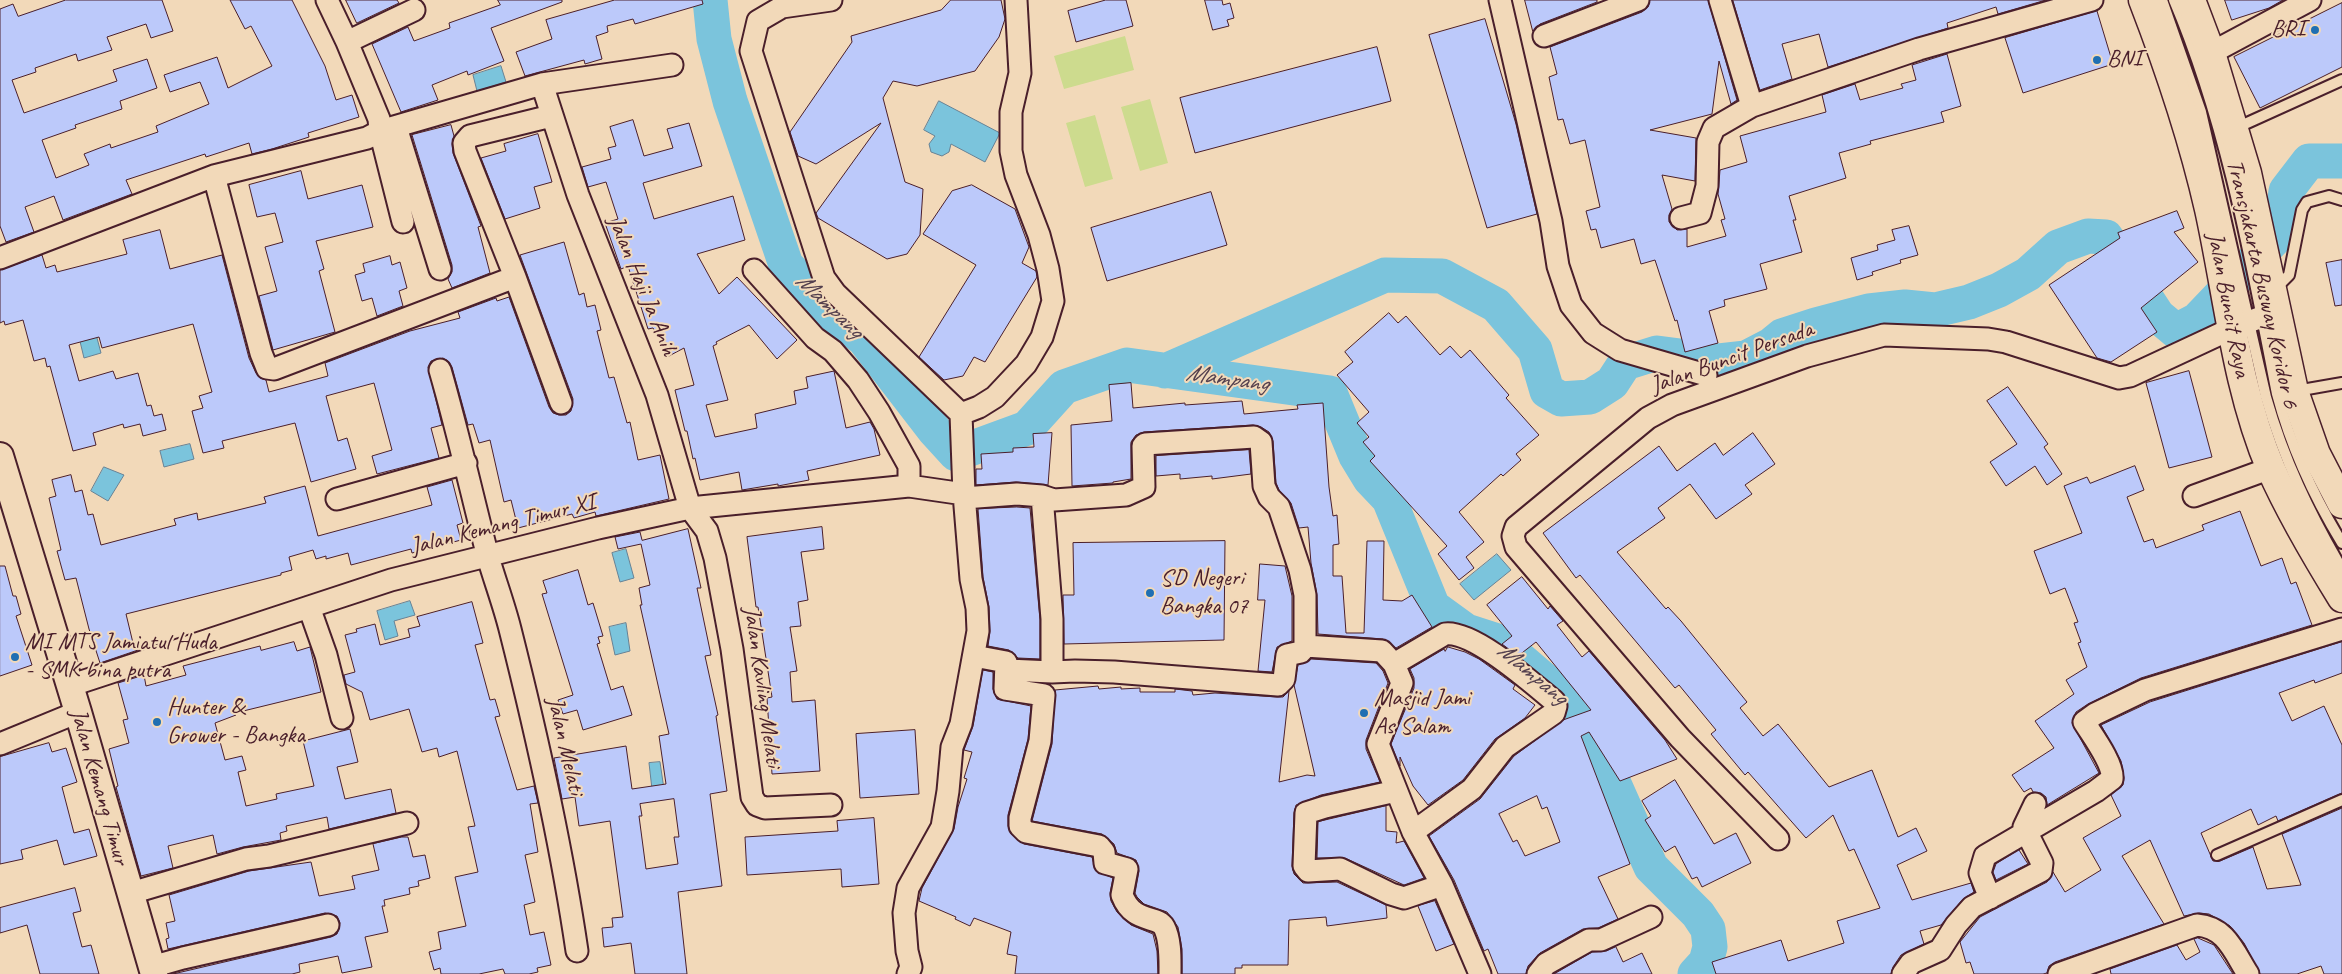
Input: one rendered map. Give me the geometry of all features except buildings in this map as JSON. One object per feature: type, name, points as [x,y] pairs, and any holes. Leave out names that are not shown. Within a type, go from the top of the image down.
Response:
[{"type":"main road","name":"Jalan Buncit Raya","points":[[2143,0],[2185,115],[2226,253],[2234,296],[2260,305]]},
{"type":"main road","name":"Jalan Buncit Raya","points":[[2191,0],[2211,53],[2235,129],[2252,232],[2260,305],[2257,398],[2271,468],[2304,536],[2342,598]]},
{"type":"main road","name":"Jalan Buncit Raya","points":[[2260,305],[2286,393],[2342,504]]},
{"type":"street","points":[[326,0],[347,42],[379,119],[388,129],[440,270]]},
{"type":"street","points":[[831,0],[782,6],[758,21],[750,51],[824,278],[835,294],[961,424],[961,490],[971,579],[978,608],[978,631],[974,656],[961,724],[952,747],[942,827],[908,888],[904,913],[907,951],[911,967],[908,974]]},
{"type":"street","points":[[961,424],[978,407],[995,398],[1026,364],[1042,337],[1053,301],[1048,269],[1039,235],[1016,175],[1011,151],[1011,112],[1020,74],[1016,0]]},
{"type":"street","points":[[1500,0],[1551,221],[1563,284],[1571,305],[1593,333],[1620,350],[1706,375]]},
{"type":"street","points":[[1544,36],[1638,0]]},
{"type":"street","points":[[1720,0],[1752,106]]},
{"type":"street","points":[[1681,218],[1700,213],[1707,186],[1708,142],[1714,128],[1752,106],[1919,50],[2092,0]]},
{"type":"street","points":[[2211,53],[2310,0]]},
{"type":"street","points":[[347,42],[414,10]]},
{"type":"street","points":[[0,258],[214,176],[367,138],[388,129],[542,84],[672,66]]},
{"type":"street","name":"Jalan Haji Ja Anih","points":[[542,84],[578,195],[657,395],[690,508]]},
{"type":"street","points":[[543,118],[470,136],[464,142],[464,151],[515,277],[561,403]]},
{"type":"street","points":[[388,129],[403,222]]},
{"type":"street","points":[[214,176],[261,353],[267,368],[274,369],[515,277]]},
{"type":"street","points":[[754,270],[815,338],[832,351],[858,380],[879,412],[909,466],[918,487]]},
{"type":"street","name":"Jalan Buncit Persada","points":[[1778,839],[1680,738],[1516,547],[1513,536],[1516,527],[1648,418],[1672,405],[1807,356],[1884,335],[1988,339],[2017,344],[2119,378],[2130,376],[2260,305]]},
{"type":"street","name":"Jalan Melati","points":[[440,370],[466,463],[488,556],[510,627],[553,808],[565,866],[577,950]]},
{"type":"street","name":"Jalan Kemang Timur XI","points":[[69,686],[392,580],[598,528],[690,508],[918,487],[1042,496],[1054,500],[1126,495],[1135,493],[1144,487],[1143,446],[1145,444],[1254,437],[1261,442],[1264,486],[1269,497],[1279,507],[1300,570],[1305,595],[1305,646]]},
{"type":"street","name":"Jalan Kemang Timur","points":[[0,456],[78,712],[153,971]]},
{"type":"street","points":[[337,499],[466,463]]},
{"type":"street","points":[[2194,496],[2271,468]]},
{"type":"street","points":[[1042,496],[1051,610],[1052,672]]},
{"type":"street","name":"Jalan Kavling Melati","points":[[690,508],[707,530],[715,558],[732,649],[752,798],[757,805],[765,808],[831,805]]},
{"type":"street","points":[[310,607],[326,655],[342,718]]},
{"type":"street","points":[[1990,898],[1980,873],[1985,856],[2096,791],[2112,779],[2108,761],[2084,722],[2095,714],[2145,690],[2342,629]]},
{"type":"street","points":[[1394,664],[1445,634],[1452,633],[1487,648],[1554,701],[1556,706],[1554,713],[1506,747],[1472,789],[1413,832]]},
{"type":"street","points":[[1006,670],[1114,672],[1278,685],[1284,679],[1287,654],[1301,652],[1305,646],[1382,651],[1394,664],[1402,683],[1378,744],[1413,832],[1442,885],[1480,974]]},
{"type":"street","points":[[974,656],[1003,660],[1007,664],[1005,689],[1044,695],[1040,741],[1020,818],[1020,826],[1026,832],[1099,846],[1104,852],[1105,863],[1127,869],[1123,898],[1131,912],[1148,920],[1160,922],[1164,927],[1170,954],[1170,974]]},
{"type":"street","points":[[0,744],[78,712]]},
{"type":"street","points":[[1396,791],[1324,807],[1306,813],[1304,866],[1308,871],[1340,869],[1391,894],[1404,898],[1442,885]]},
{"type":"street","points":[[1903,974],[1911,963],[1940,950],[1956,925],[1972,906],[2041,870],[2042,863],[2024,827],[2035,804]]},
{"type":"street","points":[[130,893],[246,859],[407,823]]},
{"type":"street","points":[[1538,974],[1546,964],[1588,940],[1601,940],[1651,917]]},
{"type":"street","points":[[2059,974],[2197,925],[2211,926],[2226,940],[2248,974]]},
{"type":"street","points":[[153,971],[183,958],[328,926]]},
{"type":"lane","name":"Transjakarta Busway Koridor 6","points":[[2162,0],[2201,112],[2226,253]]},
{"type":"lane","name":"Transjakarta Busway Koridor 6","points":[[2174,0],[2211,105],[2252,232]]},
{"type":"lane","points":[[2235,129],[2342,80]]},
{"type":"lane","points":[[2260,305],[2289,275],[2302,210],[2307,202],[2329,196],[2342,200]]},
{"type":"lane","points":[[2257,398],[2342,383]]},
{"type":"lane","name":"Transjakarta Busway Koridor 6","points":[[2286,393],[2286,426],[2306,476],[2342,543]]},
{"type":"lane","name":"Transjakarta Busway Koridor 6","points":[[2257,398],[2276,434],[2309,512],[2342,569]]},
{"type":"lane","points":[[2216,854],[2342,800]]},
{"type":"green space","points":[[1125,36],[1134,70],[1064,89],[1054,56]]},
{"type":"green space","points":[[1150,99],[1168,163],[1140,171],[1121,107]]},
{"type":"green space","points":[[1095,115],[1113,179],[1085,187],[1066,123]]},
{"type":"water","points":[[501,66],[506,82],[477,91],[473,75]]},
{"type":"water","points":[[939,101],[1000,133],[985,162],[951,144],[949,152],[942,156],[931,152],[929,144],[935,136],[924,130]]},
{"type":"water","points":[[93,323],[101,353],[84,358],[77,329]]},
{"type":"water","points":[[190,444],[194,459],[164,467],[160,451]]},
{"type":"water","points":[[104,467],[124,475],[108,501],[91,491]]},
{"type":"water","points":[[626,549],[634,578],[620,582],[612,553]]},
{"type":"water","points":[[1497,554],[1511,570],[1474,600],[1460,584]]},
{"type":"water","points":[[410,601],[415,615],[394,621],[398,636],[385,640],[377,611]]},
{"type":"water","points":[[626,623],[630,651],[615,655],[609,627]]},
{"type":"water","points":[[660,762],[665,796],[653,798],[649,763]]},
{"type":"waterway","name":"Mampang","points":[[710,0],[714,39],[730,101],[786,265],[831,313],[864,339],[935,431],[956,454],[1027,428],[1064,387],[1127,365],[1330,393],[1356,456],[1370,479],[1389,499],[1433,607],[1466,631],[1500,642],[1563,696],[1591,732],[1651,867],[1698,914],[1708,929],[1710,947],[1706,962],[1695,974]]},
{"type":"waterway","points":[[1165,371],[1385,275],[1442,276],[1496,305],[1535,350],[1547,391],[1561,399],[1590,397],[1612,383],[1625,363],[1657,353],[1719,361],[1746,358],[1771,345],[1782,336],[1869,311],[1905,307],[1935,310],[1969,302],[1999,290],[2028,274],[2058,247],[2088,236],[2106,237],[2158,316],[2176,331],[2197,320],[2281,232],[2286,191],[2309,161],[2342,161]]},
{"type":"place","name":"BRI","points":[[2315,30]]},
{"type":"place","name":"BNI","points":[[2097,60]]},
{"type":"place","name":"SD Negeri Bangka 07","points":[[1150,593]]},
{"type":"place","name":"MI MTS Jamiatul Huda - SMK bina putra","points":[[15,657]]},
{"type":"place","name":"Masjid Jami As Salam","points":[[1364,713]]},
{"type":"place","name":"Hunter & Grower - Bangka","points":[[157,722]]}]
